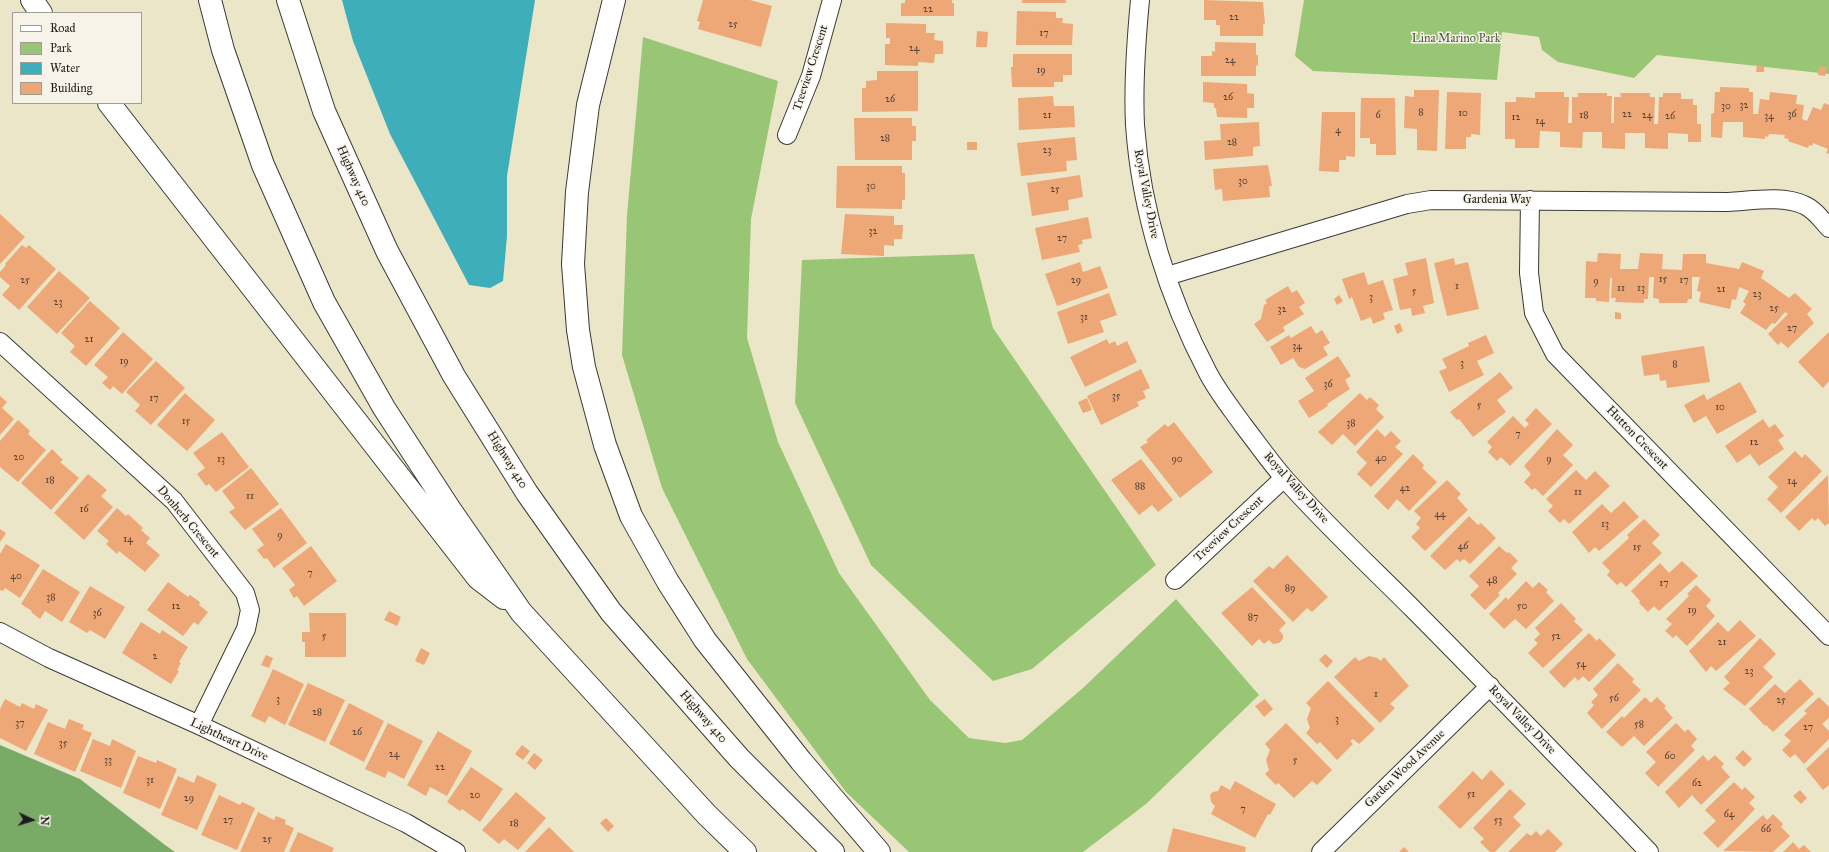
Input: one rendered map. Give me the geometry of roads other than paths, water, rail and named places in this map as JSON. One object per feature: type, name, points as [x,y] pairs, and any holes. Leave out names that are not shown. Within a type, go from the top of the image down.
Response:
[{"type":"highway","points":[[32,0],[40,12]]},
{"type":"highway","points":[[210,0],[223,50],[263,165],[324,302],[384,408],[449,508],[522,612],[707,815],[745,852]]},
{"type":"highway","name":"Highway 410","points":[[288,0],[324,111],[387,251],[454,376],[523,486],[611,612],[739,758],[833,852]]},
{"type":"highway","points":[[614,0],[588,105],[577,192],[573,264],[578,330],[584,367],[605,445],[631,516],[668,582],[705,640],[801,761],[879,852]]},
{"type":"highway","points":[[110,104],[478,578],[522,612]]},
{"type":"street","name":"Treeview Crescent","points":[[787,135],[811,76],[832,0]]},
{"type":"street","name":"Royal Valley Drive","points":[[1140,0],[1134,82],[1138,151],[1149,215],[1155,243],[1181,316],[1209,375],[1224,398],[1284,478],[1490,686],[1649,852]]},
{"type":"street","name":"Gardenia Way","points":[[1167,276],[1407,204],[1431,200],[1728,202],[1768,200],[1794,202],[1805,205],[1829,228]]},
{"type":"street","name":"Hutton Crescent","points":[[1530,200],[1529,273],[1534,313],[1556,354],[1829,636]]},
{"type":"street","name":"Donherb Crescent","points":[[0,342],[174,501],[245,593],[250,610],[246,629],[199,726]]},
{"type":"street","name":"Treeview Crescent","points":[[1175,580],[1284,478]]},
{"type":"street","name":"Lightheart Drive","points":[[0,632],[49,658],[199,726],[406,823],[456,852]]},
{"type":"street","name":"Garden Wood Avenue","points":[[1321,852],[1490,686]]},
{"type":"water","points":[[342,0],[535,0],[507,176],[507,236],[503,281],[490,288],[469,285],[390,134],[353,41]]},
{"type":"park label","name":"Lina Marino Park","points":[[1456,39]]}]
